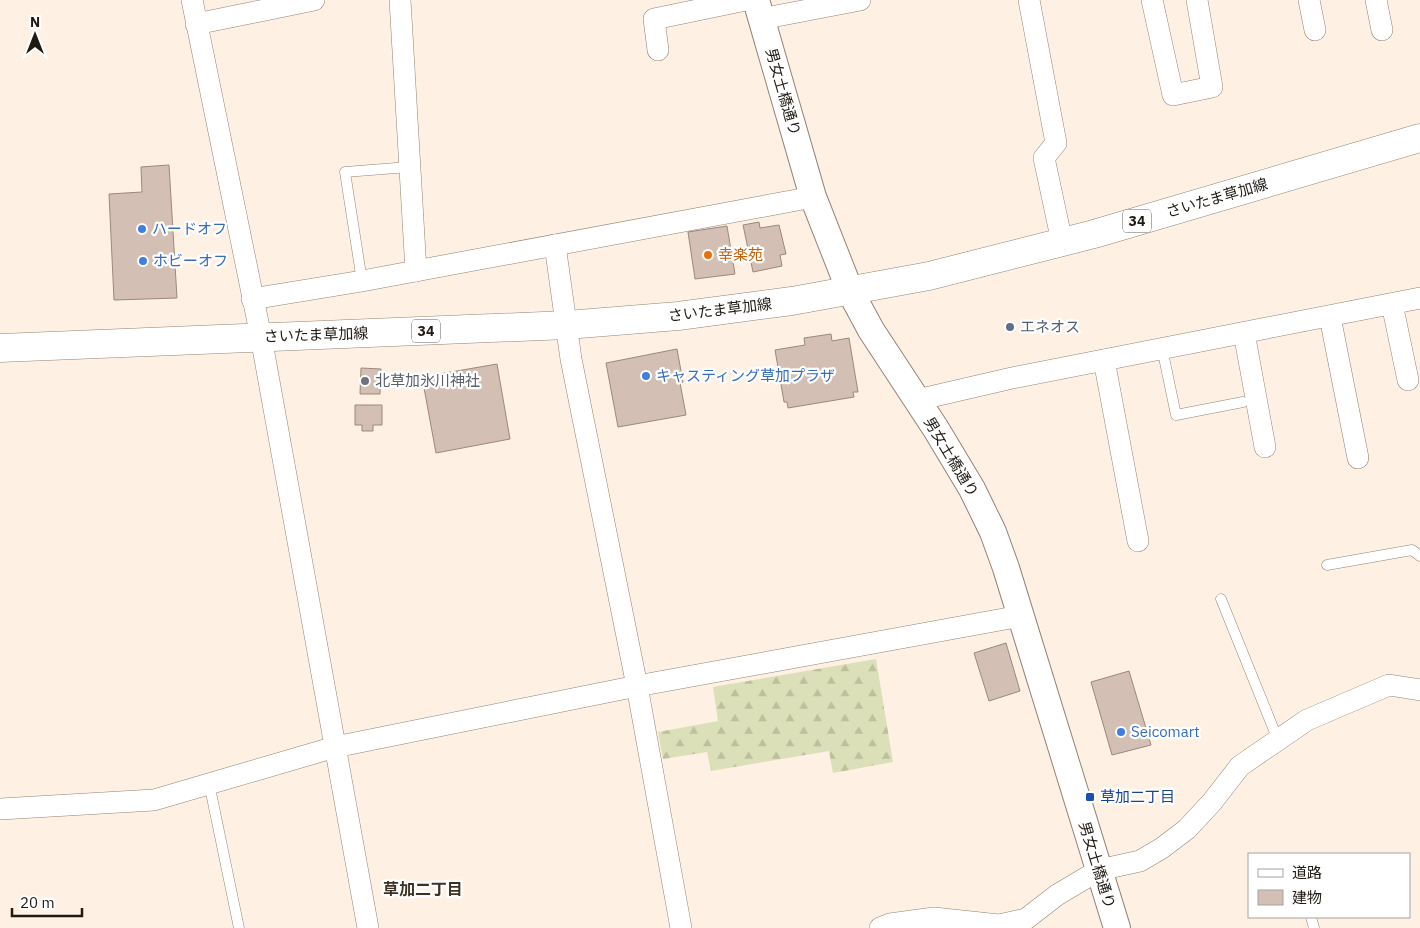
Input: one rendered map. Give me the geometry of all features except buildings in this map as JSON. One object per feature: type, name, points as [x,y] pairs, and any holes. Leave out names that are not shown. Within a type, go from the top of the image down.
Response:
[{"type":"main road","name":"さいたま草加線","points":[[0,348],[567,325],[688,315],[792,302],[929,276],[1062,242],[1420,138]]},
{"type":"street","points":[[192,0],[261,337],[368,928]]},
{"type":"street","points":[[196,24],[314,0]]},
{"type":"street","points":[[400,0],[416,271]]},
{"type":"street","points":[[658,50],[654,19],[754,6],[794,6],[860,0]]},
{"type":"street","points":[[1030,0],[1056,143],[1044,158],[1062,242]]},
{"type":"street","points":[[1152,0],[1173,95],[1212,87],[1197,0]]},
{"type":"street","points":[[1309,0],[1315,30]]},
{"type":"street","points":[[1376,0],[1382,30]]},
{"type":"street","name":"男女土橋通り","points":[[754,6],[813,197],[850,291],[871,330],[962,472],[993,532],[1021,616],[1117,928]]},
{"type":"street","points":[[252,299],[555,246],[813,197]]},
{"type":"street","points":[[555,246],[571,359],[637,686],[681,928]]},
{"type":"street","points":[[917,400],[1162,348],[1330,317],[1420,298]]},
{"type":"street","points":[[1392,304],[1408,380]]},
{"type":"street","points":[[1330,317],[1358,458]]},
{"type":"street","points":[[1244,333],[1265,447]]},
{"type":"street","points":[[1104,360],[1138,541]]},
{"type":"street","points":[[0,809],[154,800],[335,747],[637,686],[1021,616]]},
{"type":"street","points":[[887,927],[934,918],[999,926],[1026,919],[1057,895],[1099,870],[1140,861],[1162,848],[1187,828],[1212,802],[1240,766],[1307,720],[1389,685],[1420,690]]},
{"type":"lane","points":[[362,281],[345,172],[409,167]]},
{"type":"lane","points":[[1162,348],[1176,416],[1243,402]]},
{"type":"lane","points":[[1327,565],[1412,550],[1420,556]]},
{"type":"lane","points":[[1221,599],[1278,740]]},
{"type":"lane","points":[[209,783],[240,928]]},
{"type":"green space","points":[[876,659],[893,762],[833,773],[829,751],[711,771],[707,752],[663,759],[658,732],[718,721],[713,687]]},
{"type":"place","name":"ハードオフ","points":[[142,229]]},
{"type":"place","name":"幸楽苑","points":[[708,255]]},
{"type":"place","name":"ホビーオフ","points":[[143,261]]},
{"type":"place","name":"エネオス","points":[[1010,327]]},
{"type":"place","name":"キャスティング草加プラザ","points":[[646,376]]},
{"type":"place","name":"北草加氷川神社","points":[[365,381]]},
{"type":"place","name":"Seicomart","points":[[1121,732]]},
{"type":"place","name":"草加二丁目","points":[[1090,797]]},
{"type":"district","name":"草加二丁目","points":[[423,889]]}]
